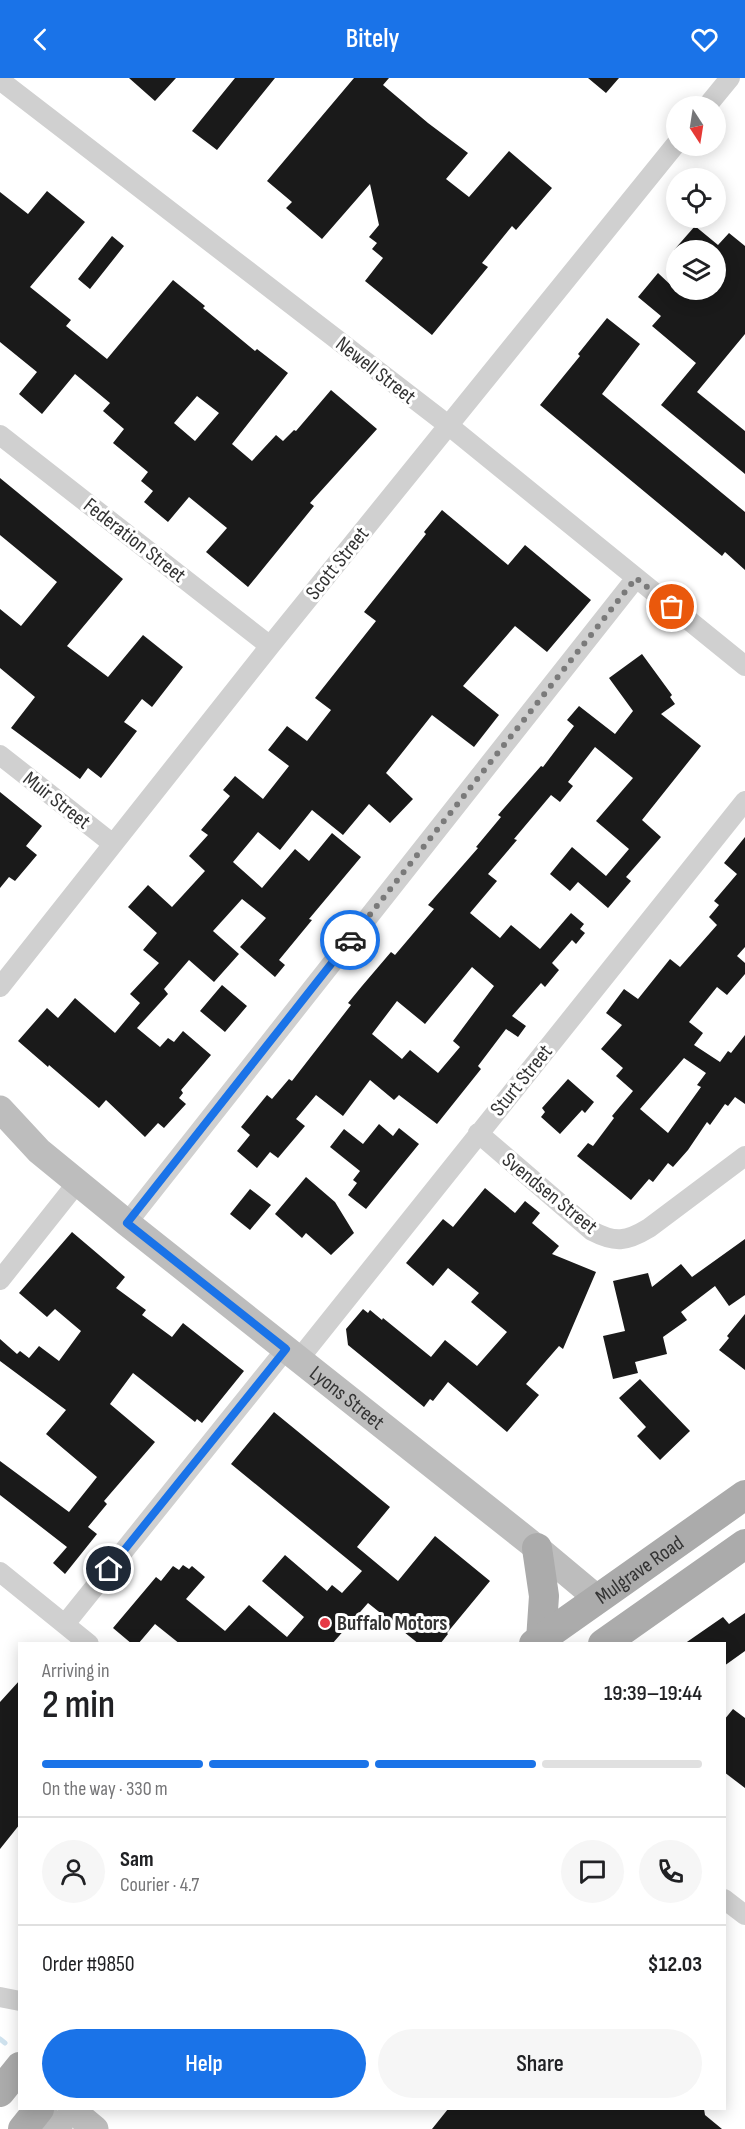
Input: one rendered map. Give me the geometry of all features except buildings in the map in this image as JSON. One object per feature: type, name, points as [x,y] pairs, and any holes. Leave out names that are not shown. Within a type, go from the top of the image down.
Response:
[{"type":"main road","name":"Mulgrave Road","points":[[537,1642],[745,1495]]},
{"type":"main road","name":"Mulgrave Road","points":[[615,1636],[745,1544]]},
{"type":"main road","points":[[537,1548],[544,1596],[537,1642]]},
{"type":"main road","points":[[598,1599],[615,1636]]},
{"type":"street","points":[[715,96],[730,78]]},
{"type":"street","name":"Newell Street","points":[[1,81],[448,425],[745,666]]},
{"type":"street","name":"Scott Street","points":[[1,986],[270,646],[666,156]]},
{"type":"street","name":"Federation Street","points":[[0,435],[270,646]]},
{"type":"street","points":[[127,1223],[636,578]]},
{"type":"street","name":"Muir Street","points":[[0,755],[113,844]]},
{"type":"street","name":"Sturt Street","points":[[65,1624],[478,1133],[745,801]]},
{"type":"street","name":"Lyons Street","points":[[0,1109],[39,1150],[77,1183],[598,1599]]},
{"type":"street","name":"Lyons Street","points":[[0,1127],[39,1150]]},
{"type":"street","name":"Svendsen Street","points":[[478,1133],[592,1231],[607,1239],[621,1240],[634,1237],[649,1228],[745,1156]]},
{"type":"street","points":[[0,1280],[77,1183]]},
{"type":"street","points":[[0,1572],[87,1642]]},
{"type":"street","points":[[726,1901],[745,1915]]},
{"type":"waterway","points":[[0,2039],[5,2043]]},
{"type":"way so far","points":[[350,940],[636,578],[672,607]]},
{"type":"place","name":"Buffalo Motors","points":[[325,1623]]},
{"type":"route","points":[[109,1569],[286,1349],[127,1223],[350,940]]}]
